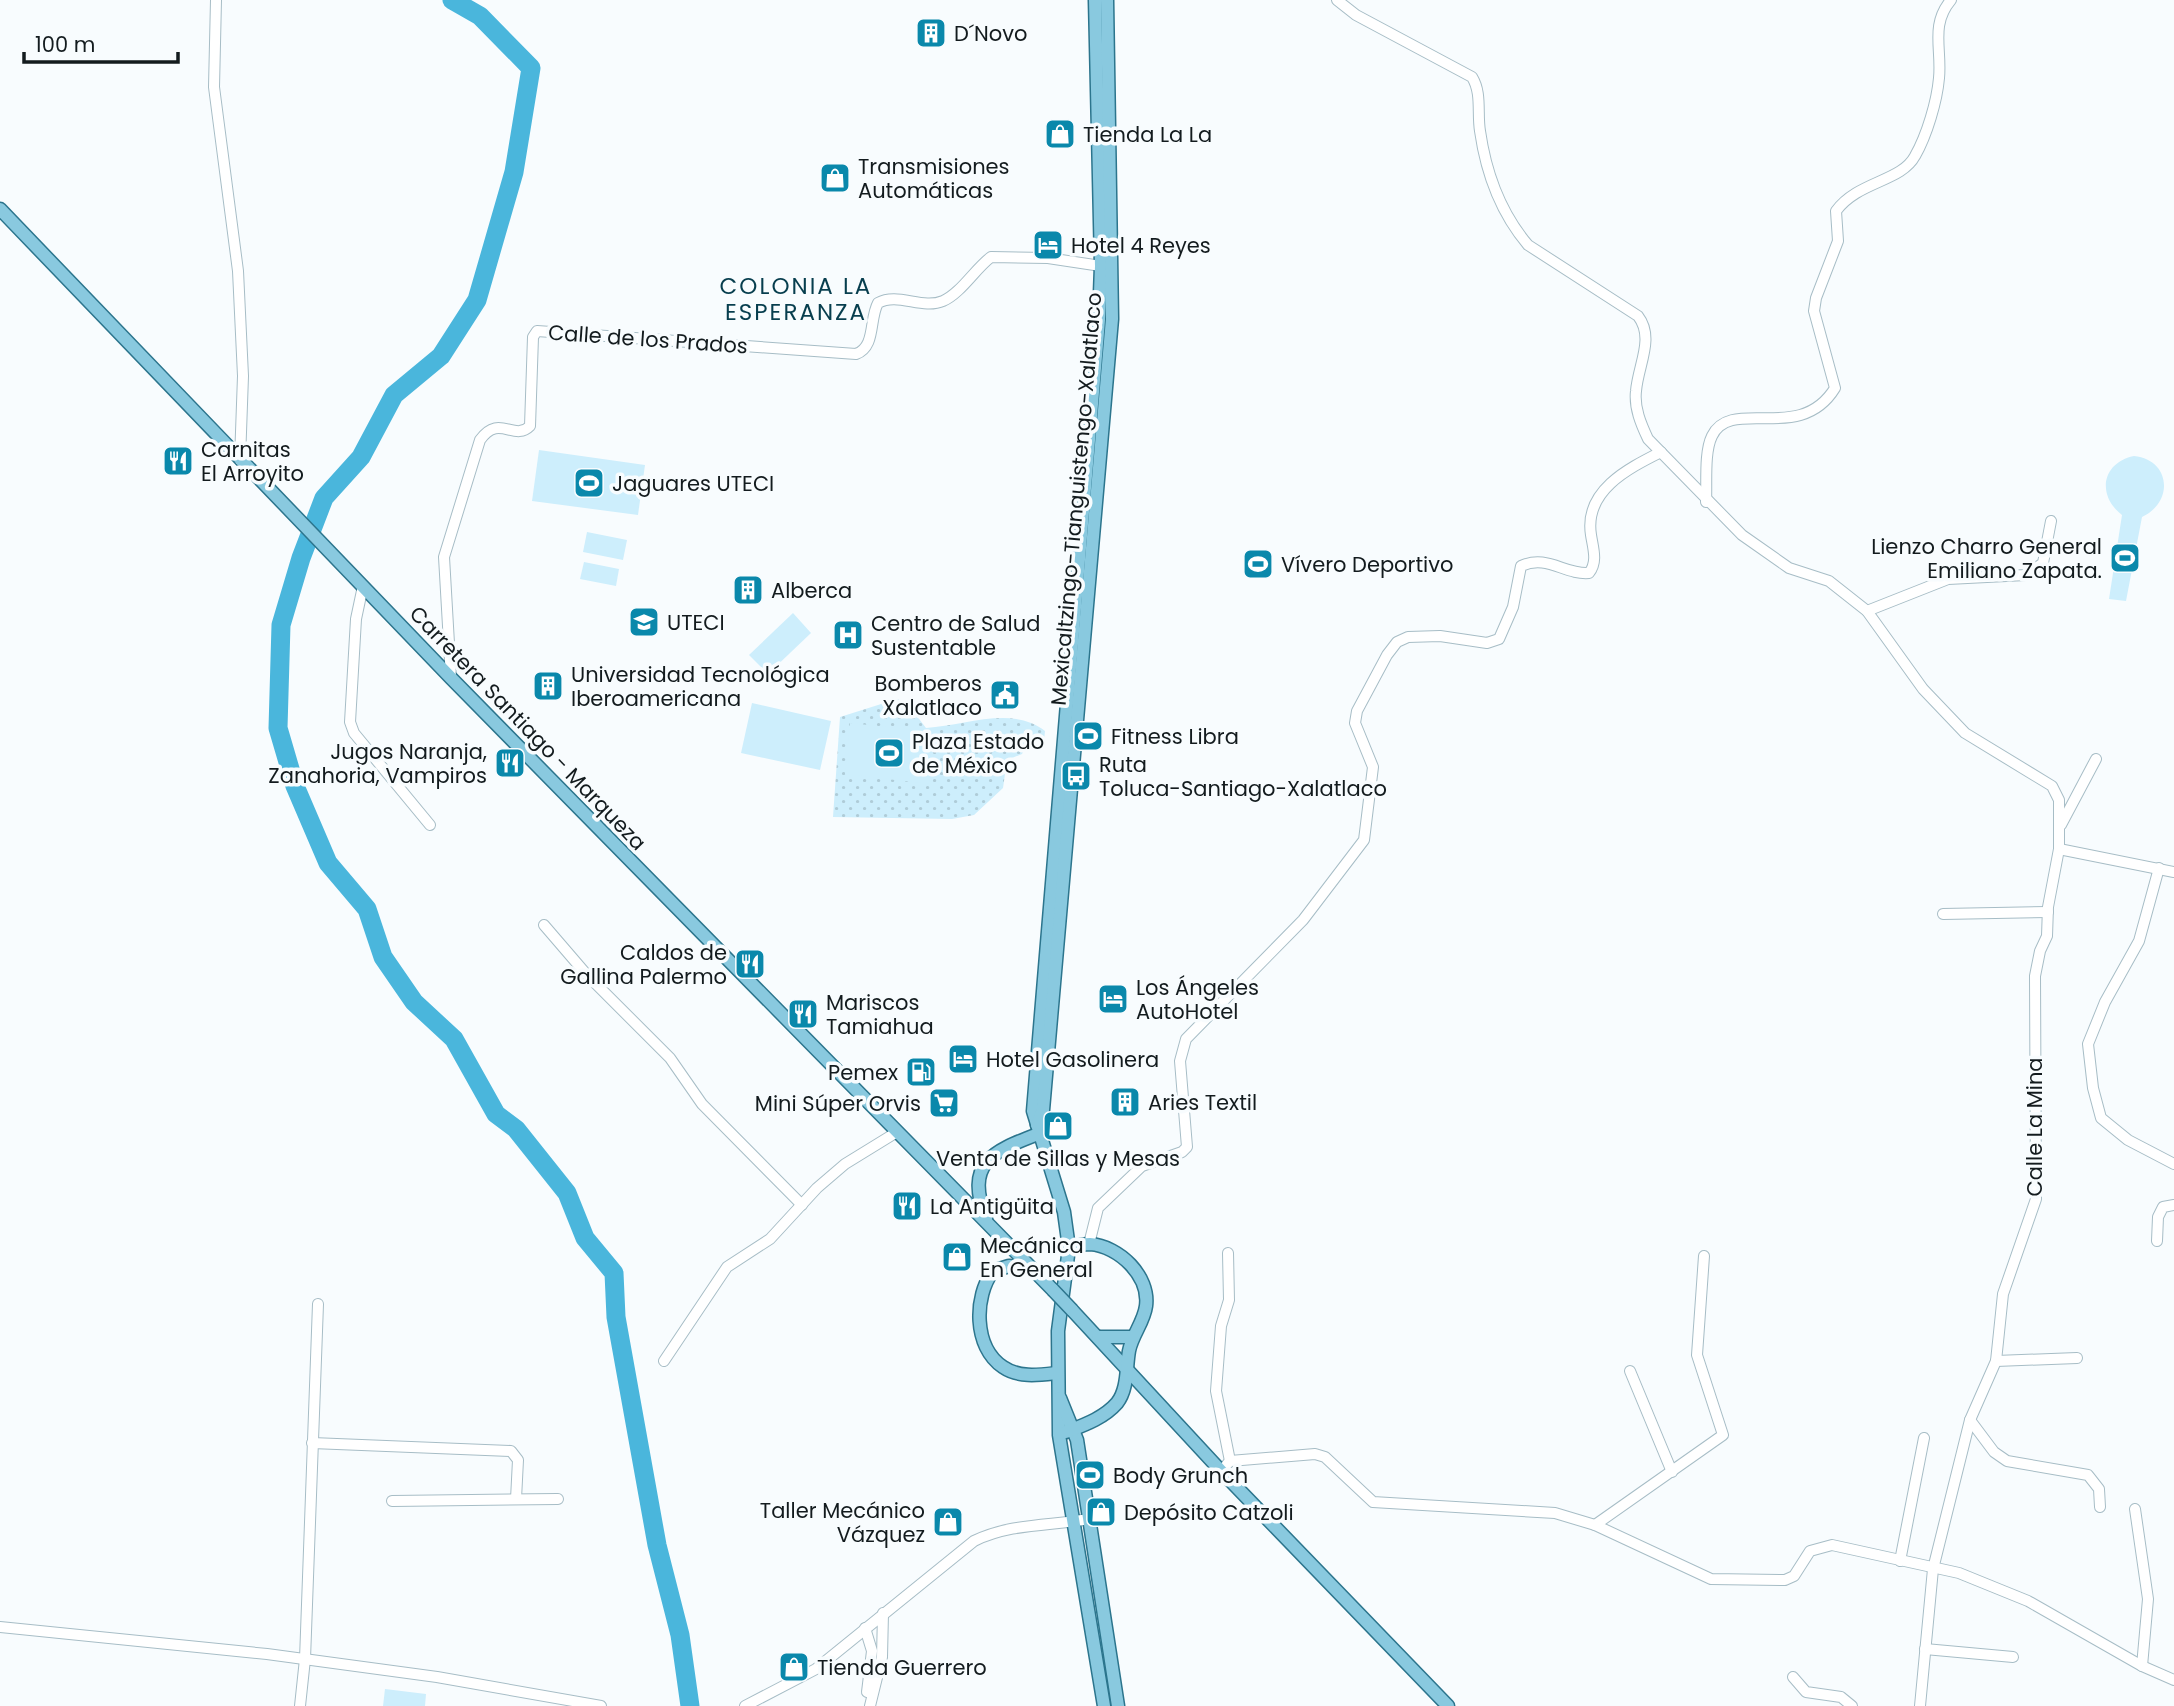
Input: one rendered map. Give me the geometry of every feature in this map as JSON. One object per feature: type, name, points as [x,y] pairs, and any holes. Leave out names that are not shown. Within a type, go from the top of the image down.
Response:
[{"type":"main road","name":"Mexicaltzingo-Tianguistengo-Xalatlaco","points":[[1095,0],[1101,266],[1099,320],[1042,975],[1034,1111],[1064,1212],[1069,1248],[1059,1313],[1059,1435],[1104,1706]]},
{"type":"main road","name":"Mexicaltzingo-Tianguistengo-Xalatlaco","points":[[1038,1130],[1043,1110],[1055,982],[1112,319],[1107,0]]},
{"type":"main road","name":"Carretera Santiago - Marqueza","points":[[0,209],[451,678],[1053,1290],[1447,1706]]},
{"type":"main road","points":[[989,1226],[978,1185],[983,1166],[998,1150],[1038,1130]]},
{"type":"main road","points":[[1059,1435],[1097,1419],[1119,1400],[1128,1372],[1133,1336],[1146,1306],[1138,1274],[1123,1257],[1110,1249],[1089,1244],[1069,1248]]},
{"type":"main road","points":[[1032,1269],[1009,1266],[993,1271],[981,1290],[980,1328],[990,1353],[1002,1366],[1021,1374],[1057,1373]]},
{"type":"main road","points":[[1098,1337],[1133,1336]]},
{"type":"main road","name":"Mexicaltzingo-Tianguistengo-Xalatlaco","points":[[1058,1393],[1073,1429],[1118,1706]]},
{"type":"street","points":[[216,0],[214,87],[239,271],[243,376],[240,460]]},
{"type":"street","name":"Calle La Mina","points":[[1337,0],[1356,15],[1472,77],[1477,85],[1480,131],[1490,177],[1497,198],[1518,234],[1528,245],[1638,316],[1644,324],[1647,336],[1636,393],[1639,420],[1648,439],[1706,502],[1742,535],[1789,568],[1829,581],[1867,611],[1923,689],[1965,733],[2052,786],[2059,800],[2059,849],[2048,912],[2047,936],[2040,951],[2035,975],[2036,1199],[2003,1294],[1996,1361],[1970,1420],[1933,1569],[1920,1706]]},
{"type":"street","points":[[1706,502],[1710,438],[1720,422],[1735,418],[1785,420],[1825,404],[1835,388],[1814,311],[1816,298],[1838,241],[1836,211],[1849,195],[1897,173],[1908,166],[1916,154],[1938,86],[1938,22],[1951,0]]},
{"type":"street","name":"Calle de los Prados","points":[[451,678],[443,582],[448,535],[480,440],[490,428],[520,431],[530,426],[533,337],[537,331],[856,354],[864,351],[869,343],[878,303],[894,299],[929,304],[943,301],[991,257],[1048,258],[1101,266]]},
{"type":"street","points":[[1089,1244],[1098,1208],[1142,1166],[1182,1152],[1187,1146],[1180,1061],[1186,1040],[1303,920],[1364,840],[1373,767],[1355,723],[1357,711],[1387,655],[1397,642],[1408,637],[1440,636],[1487,643],[1499,639],[1513,607],[1521,566],[1545,562],[1579,573],[1589,573],[1594,562],[1590,520],[1598,498],[1629,468],[1661,452]]},
{"type":"street","points":[[1867,611],[1948,579],[2026,575],[2043,563],[2051,522]]},
{"type":"street","points":[[363,586],[356,619],[350,722],[354,733],[430,825]]},
{"type":"street","points":[[2059,828],[2096,759]]},
{"type":"street","points":[[2059,849],[2174,872]]},
{"type":"street","points":[[2159,868],[2139,941],[2105,1002],[2088,1044],[2092,1088],[2101,1118],[2128,1140],[2174,1164]]},
{"type":"street","points":[[1942,914],[2048,912]]},
{"type":"street","points":[[544,925],[587,975],[670,1058],[718,1122],[802,1205]]},
{"type":"street","points":[[664,1361],[726,1267],[770,1239],[845,1164],[897,1132]]},
{"type":"street","points":[[2157,1241],[2158,1217],[2163,1207],[2174,1205]]},
{"type":"street","points":[[1228,1253],[1229,1300],[1221,1326],[1216,1391],[1230,1461]]},
{"type":"street","points":[[1595,1525],[1724,1433],[1697,1355],[1704,1256]]},
{"type":"street","points":[[300,1706],[318,1304]]},
{"type":"street","points":[[1996,1361],[2077,1358]]},
{"type":"street","points":[[1630,1371],[1672,1472]]},
{"type":"street","points":[[1970,1420],[1994,1452],[2007,1461],[2088,1475],[2099,1489],[2100,1507]]},
{"type":"street","points":[[1900,1561],[1924,1438]]},
{"type":"street","points":[[312,1443],[511,1451],[518,1460],[516,1500]]},
{"type":"street","points":[[1222,1471],[1230,1461],[1315,1454],[1325,1457],[1373,1502],[1555,1513],[1595,1525],[1711,1579],[1785,1580],[1794,1576],[1810,1551],[1832,1545],[1959,1573],[2028,1601],[2142,1666],[2174,1680]]},
{"type":"street","points":[[393,1501],[558,1499]]},
{"type":"street","points":[[2135,1509],[2148,1599],[2142,1666]]},
{"type":"street","points":[[745,1706],[816,1669],[974,1541],[993,1532],[1089,1519]]},
{"type":"street","points":[[870,1706],[882,1657],[883,1613]]},
{"type":"street","points":[[0,1627],[304,1659],[437,1677],[601,1706]]},
{"type":"street","points":[[864,1706],[872,1651],[865,1628]]},
{"type":"street","points":[[1925,1649],[2013,1657]]},
{"type":"street","points":[[1793,1677],[1806,1692],[1840,1697],[1852,1706]]},
{"type":"shaded area","name":"Jaguares UTECI","points":[[539,450],[645,465],[638,515],[532,501]]},
{"type":"shaded area","name":"Lienzo Charro General Emiliano Zapata.","points":[[2134,456],[2155,465],[2164,482],[2159,502],[2142,517],[2126,601],[2109,599],[2122,515],[2109,499],[2106,481],[2115,466]]},
{"type":"shaded area","points":[[587,532],[627,540],[623,560],[583,552]]},
{"type":"shaded area","points":[[584,562],[619,569],[616,586],[580,579]]},
{"type":"shaded area","points":[[793,613],[811,633],[768,674],[749,655]]},
{"type":"shaded area","points":[[897,699],[907,703],[926,728],[988,719],[1018,719],[1045,731],[1044,741],[1028,742],[1022,754],[1007,760],[1003,788],[974,815],[952,819],[833,817],[840,717]]},
{"type":"shaded area","points":[[752,703],[831,721],[820,770],[741,753]]},
{"type":"shaded area","name":"Plaza Estado de México","points":[[850,723],[932,732],[929,784],[845,774]]},
{"type":"shaded area","points":[[385,1689],[426,1694],[425,1706],[383,1706]]},
{"type":"waterway","points":[[452,0],[480,16],[531,68],[514,172],[477,300],[441,356],[394,395],[361,457],[324,498],[301,558],[281,625],[278,728],[295,786],[328,863],[367,909],[383,957],[414,1002],[454,1039],[496,1114],[516,1129],[567,1193],[585,1238],[614,1273],[616,1317],[657,1545],[680,1635],[690,1706]]},
{"type":"place","name":"D´Novo","points":[[931,33]]},
{"type":"place","name":"Tienda La La","points":[[1060,134]]},
{"type":"place","name":"Transmisiones Automáticas","points":[[835,178]]},
{"type":"place","name":"Hotel 4 Reyes","points":[[1048,245]]},
{"type":"place","name":"Carnitas El Arroyito","points":[[178,461]]},
{"type":"place","name":"Jaguares UTECI","points":[[589,483]]},
{"type":"place","name":"Lienzo Charro General Emiliano Zapata.","points":[[2125,558]]},
{"type":"place","name":"Vívero Deportivo","points":[[1258,564]]},
{"type":"place","name":"Alberca","points":[[748,590]]},
{"type":"place","name":"UTECI","points":[[644,622]]},
{"type":"place","name":"Centro de Salud Sustentable","points":[[848,635]]},
{"type":"place","name":"Universidad Tecnológica Iberoamericana","points":[[548,686]]},
{"type":"place","name":"Bomberos Xalatlaco","points":[[1005,695]]},
{"type":"place","name":"Fitness Libra","points":[[1088,736]]},
{"type":"place","name":"Plaza Estado de México","points":[[889,753]]},
{"type":"place","name":"Jugos Naranja, Zanahoria, Vampiros","points":[[510,763]]},
{"type":"place","name":"Ruta Toluca-Santiago-Xalatlaco","points":[[1076,776]]},
{"type":"place","name":"Caldos de Gallina Palermo","points":[[750,964]]},
{"type":"place","name":"Los Ángeles AutoHotel","points":[[1113,999]]},
{"type":"place","name":"Mariscos Tamiahua","points":[[803,1014]]},
{"type":"place","name":"Hotel Gasolinera","points":[[963,1059]]},
{"type":"place","name":"Pemex","points":[[921,1072]]},
{"type":"place","name":"Aries Textil","points":[[1125,1102]]},
{"type":"place","name":"Mini Súper Orvis","points":[[944,1103]]},
{"type":"place","name":"Venta de Sillas y Mesas","points":[[1058,1126]]},
{"type":"place","name":"La Antigüita","points":[[907,1206]]},
{"type":"place","name":"Mecánica En General","points":[[957,1257]]},
{"type":"place","name":"Body Grunch","points":[[1090,1475]]},
{"type":"place","name":"Depósito Catzoli","points":[[1101,1512]]},
{"type":"place","name":"Taller Mecánico Vázquez","points":[[948,1522]]},
{"type":"place","name":"Tienda Guerrero","points":[[794,1667]]},
{"type":"district","name":"COLONIA LA ESPERANZA","points":[[796,299]]}]
